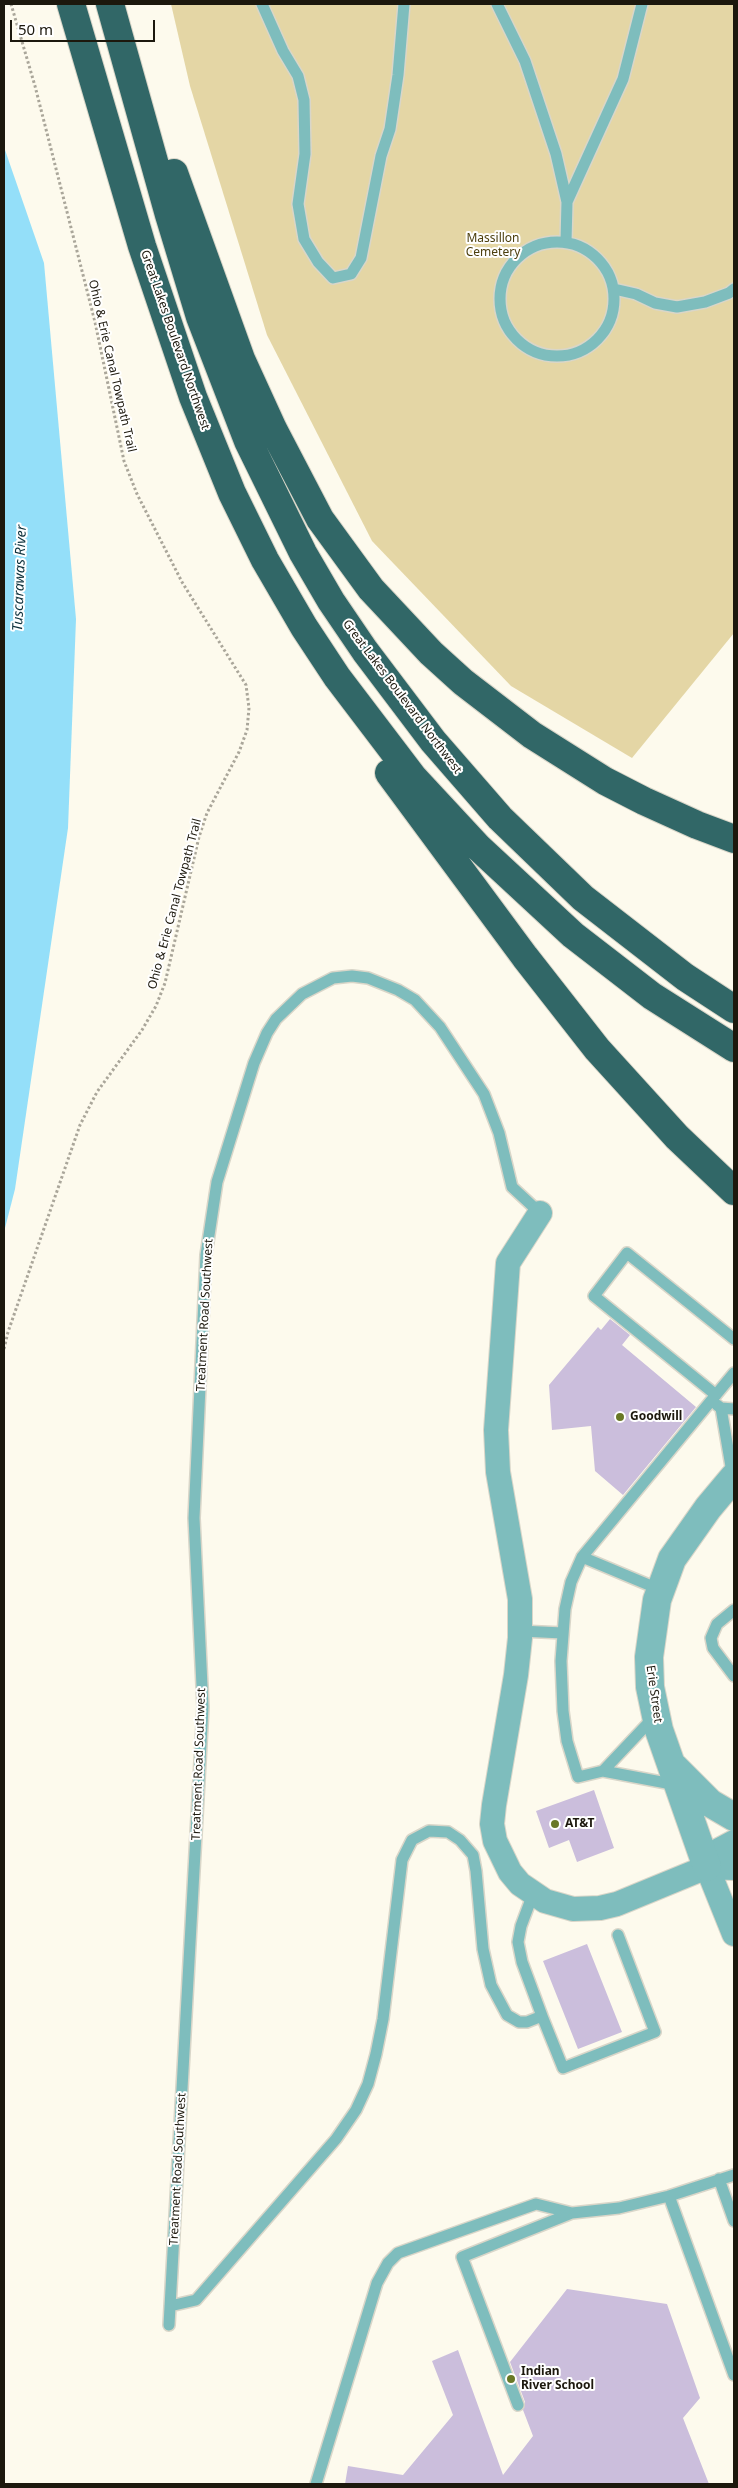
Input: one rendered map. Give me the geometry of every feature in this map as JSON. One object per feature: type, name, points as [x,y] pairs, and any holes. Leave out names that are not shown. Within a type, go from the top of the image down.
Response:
[{"type":"highway","name":"Great Lakes Boulevard Northwest","points":[[71,4],[154,284],[193,397],[232,493],[265,560],[304,627],[337,678],[412,777],[478,847],[573,935],[652,996],[734,1048]]},
{"type":"highway","name":"Great Lakes Boulevard Northwest","points":[[110,4],[126,66],[200,317],[228,391],[277,502],[303,553],[331,601],[365,651],[433,741],[500,818],[583,898],[685,977],[734,1009]]},
{"type":"highway","points":[[126,66],[154,118],[242,359],[273,429],[320,519],[371,589],[431,653],[463,682],[532,735],[605,781],[696,825],[734,839]]},
{"type":"highway","points":[[154,284],[161,327],[194,444],[244,550],[311,662],[446,852],[597,1049],[677,1137],[734,1192]]},
{"type":"street","name":"Treatment Road Southwest","points":[[540,1213],[508,1263],[496,1430],[498,1472],[520,1599],[520,1631],[516,1675],[492,1824],[495,1841],[505,1864],[520,1884],[545,1901],[573,1909],[600,1908],[646,1894],[707,1868]]},
{"type":"street","name":"Erie Street","points":[[707,1868],[673,1774],[655,1716],[650,1687],[649,1657],[653,1621],[669,1567],[681,1545],[734,1478]]},
{"type":"street","points":[[673,1774],[710,1803],[734,1817]]},
{"type":"street","points":[[707,1868],[719,1850],[734,1842]]},
{"type":"street","points":[[707,1868],[734,1868]]},
{"type":"street","points":[[707,1868],[734,1934]]},
{"type":"lane","points":[[262,4],[283,51],[298,76],[304,100],[305,154],[298,204],[304,238],[318,262],[333,278],[351,274],[361,258],[381,156],[391,119],[398,75],[404,4]]},
{"type":"lane","points":[[497,4],[525,61],[556,154],[567,202],[566,242]]},
{"type":"lane","points":[[567,202],[623,79],[642,4]]},
{"type":"lane","points":[[547,242],[566,242],[583,247],[598,258],[608,272],[614,289],[614,308],[608,326],[596,342],[580,352],[561,357],[542,355],[524,347],[510,333],[502,316],[500,297],[504,278],[514,261],[529,249],[547,242]]},
{"type":"lane","points":[[614,289],[636,294],[655,303],[677,307],[705,302],[734,289]]},
{"type":"lane","name":"Treatment Road Southwest","points":[[169,2326],[203,1706],[194,1518],[206,1255],[217,1182],[254,1063],[267,1033],[276,1019],[302,994],[333,978],[352,976],[368,978],[398,990],[415,1000],[440,1027],[484,1094],[500,1133],[512,1187],[540,1213]]},
{"type":"lane","points":[[734,1338],[627,1253],[594,1296],[713,1398],[721,1408],[734,1478]]},
{"type":"lane","points":[[673,1774],[603,1772],[578,1777],[567,1741],[561,1670],[565,1609],[571,1582],[582,1557],[734,1372]]},
{"type":"lane","points":[[721,1408],[734,1409]]},
{"type":"lane","points":[[582,1557],[661,1590]]},
{"type":"lane","points":[[734,1610],[717,1624],[711,1638],[714,1648],[734,1676]]},
{"type":"lane","points":[[520,1631],[563,1634]]},
{"type":"lane","points":[[603,1772],[655,1716]]},
{"type":"lane","points":[[170,2306],[196,2300],[336,2139],[356,2110],[368,2084],[383,2019],[402,1860],[408,1846],[417,1837],[436,1830],[448,1832],[460,1840],[470,1852],[476,1871],[482,1949],[491,1985],[507,2015],[519,2022],[527,2022],[542,2016]]},
{"type":"lane","points":[[533,1894],[521,1926],[518,1942],[522,1962],[563,2068],[655,2032],[618,1935]]},
{"type":"lane","points":[[518,2405],[462,2257],[572,2213],[619,2208],[669,2196],[734,2175]]},
{"type":"lane","points":[[719,2179],[734,2221]]},
{"type":"lane","points":[[669,2196],[734,2375]]},
{"type":"lane","points":[[316,2484],[376,2283],[388,2263],[404,2250],[536,2204],[572,2213]]},
{"type":"path","name":"Ohio & Erie Canal Towpath Trail","points":[[4,1349],[14,1315],[80,1126],[97,1092],[142,1030],[156,1006],[165,983],[199,837],[207,813],[239,752],[247,730],[249,708],[246,685],[178,575],[137,494],[124,461],[95,322],[35,86],[11,4]]},
{"type":"green space","name":"Massillon Cemetery","points":[[171,4],[734,4],[734,633],[632,758],[511,686],[372,541],[267,335],[190,86]]},
{"type":"water","name":"Tuscarawas River","points":[[4,147],[44,263],[76,619],[68,828],[15,1189],[4,1232]]},
{"type":"building","name":"Goodwill","points":[[610,1319],[630,1335],[622,1345],[696,1407],[623,1495],[595,1471],[591,1426],[552,1430],[549,1385],[598,1327],[601,1330]]},
{"type":"building","points":[[594,1790],[614,1848],[577,1862],[569,1840],[549,1848],[536,1811]]},
{"type":"building","points":[[587,1944],[622,2032],[578,2049],[543,1961]]},
{"type":"building","points":[[567,2289],[667,2304],[700,2398],[683,2418],[709,2484],[345,2484],[348,2466],[403,2475],[453,2415],[432,2361],[458,2350],[503,2475],[533,2436],[523,2410],[525,2402],[510,2362]]},
{"type":"place","name":"Goodwill","points":[[620,1417]]},
{"type":"place","name":"AT&T","points":[[555,1824]]},
{"type":"place","name":"Indian River School","points":[[511,2379]]}]
